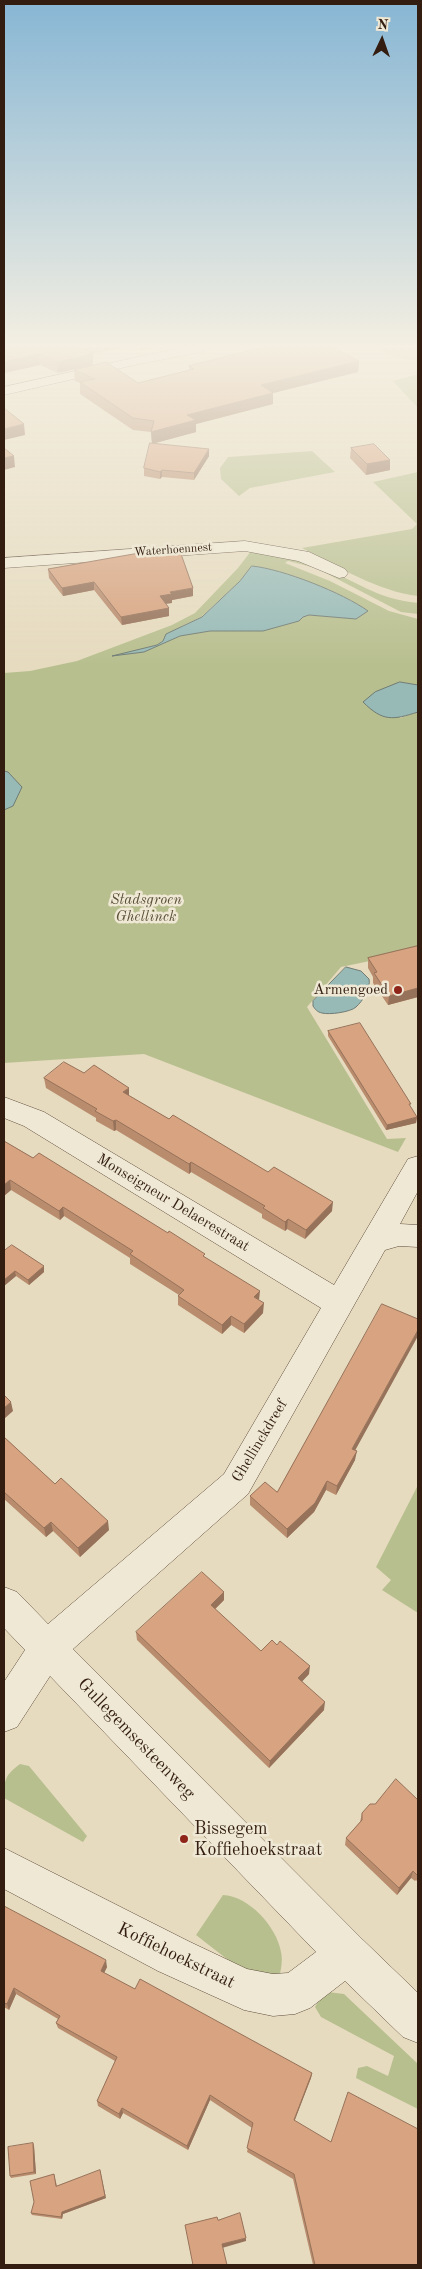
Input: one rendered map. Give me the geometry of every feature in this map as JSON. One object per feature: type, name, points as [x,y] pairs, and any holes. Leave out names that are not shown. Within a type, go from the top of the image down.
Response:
[{"type":"street","name":"Waterhoennest","points":[[4,563],[246,546],[303,556],[339,573]]},
{"type":"street","name":"Monseigneur Delaerestraat","points":[[4,1107],[34,1119],[340,1304]]},
{"type":"street","name":"Ghellinckdreef","points":[[4,1714],[47,1648],[236,1484],[418,1166]]},
{"type":"street","points":[[376,1240],[399,1235],[418,1236]]},
{"type":"street","name":"Gullegemsesteenweg","points":[[4,1604],[348,1954],[418,2022]]},
{"type":"street","name":"Koffiehoekstraat","points":[[4,1868],[182,1961],[244,1990],[273,1995],[295,1993],[348,1954]]},
{"type":"green space","points":[[314,453],[335,472],[250,488],[239,496],[221,479],[220,468],[228,457]]},
{"type":"green space","points":[[418,472],[418,596],[404,594],[374,584],[302,548],[412,529],[417,524],[373,482]]},
{"type":"green space","name":"Stadsgroen Ghellinck","points":[[251,551],[277,555],[318,566],[390,598],[418,603],[418,614],[401,612],[316,568],[288,561],[285,563],[330,581],[389,611],[418,619],[418,685],[400,682],[400,718],[418,712],[418,951],[341,967],[307,1007],[387,1139],[406,1138],[398,1152],[144,1054],[4,1063],[4,810],[13,806],[8,772],[4,771],[4,673],[30,671],[77,661],[172,625],[195,613],[238,568]],"holes":[[[252,566],[312,584],[342,596],[368,611],[356,619],[309,615],[299,621],[263,631],[210,631],[180,636],[144,652],[117,655],[157,645],[182,626],[201,617],[240,581]]]},
{"type":"green space","points":[[418,1485],[418,1613],[382,1590],[391,1580],[376,1567]]},
{"type":"green space","points":[[20,1764],[29,1766],[87,1836],[83,1842],[4,1798],[6,1778]]},
{"type":"green space","points":[[223,1895],[233,1897],[252,1907],[268,1923],[281,1952],[282,1962],[279,1979],[250,1977],[196,1935]]},
{"type":"green space","points":[[328,1992],[344,1994],[418,2064],[418,2109],[356,2078],[358,2068],[367,2066],[388,2076],[394,2056],[321,2017],[315,2007],[321,1997]]},
{"type":"water","points":[[252,566],[280,572],[312,583],[344,597],[368,611],[356,619],[309,615],[299,621],[263,631],[210,631],[180,636],[144,652],[112,656],[157,645],[163,641],[166,634],[202,617],[240,581]]},
{"type":"water","points":[[400,682],[418,685],[418,712],[402,717],[389,718],[370,709],[363,702],[375,692]]},
{"type":"water","points":[[4,771],[8,772],[22,787],[13,806],[4,810]]},
{"type":"water","points":[[346,967],[361,971],[369,979],[368,990],[364,998],[353,1009],[340,1013],[330,1014],[317,1011],[313,1006],[313,1001]]},
{"type":"building","points":[[4,453],[10,453],[14,456],[4,458]]},
{"type":"building","points":[[148,453],[207,453],[194,473],[162,470],[160,472],[144,468]]},
{"type":"building","points":[[356,453],[383,453],[390,460],[367,464]]},
{"type":"building","points":[[180,551],[193,588],[170,592],[172,594],[160,596],[169,608],[121,617],[94,582],[62,588],[48,569],[145,552]]},
{"type":"building","points":[[418,946],[418,988],[389,996],[374,973],[377,972],[368,958]]},
{"type":"building","points":[[360,1023],[411,1104],[409,1104],[417,1117],[387,1125],[328,1031]]},
{"type":"building","points":[[64,1062],[84,1073],[94,1065],[129,1088],[123,1092],[169,1119],[173,1115],[268,1172],[274,1167],[333,1202],[306,1230],[288,1219],[285,1222],[263,1208],[265,1206],[191,1162],[189,1164],[116,1120],[113,1121],[95,1111],[97,1109],[44,1078]]},
{"type":"building","points":[[4,1141],[33,1158],[39,1153],[168,1233],[169,1231],[205,1254],[203,1256],[260,1291],[254,1297],[264,1303],[244,1324],[231,1316],[222,1325],[178,1296],[184,1290],[130,1254],[133,1251],[63,1207],[59,1211],[10,1180],[4,1185]]},
{"type":"building","points":[[12,1245],[44,1266],[28,1280],[15,1271],[4,1280],[4,1251]]},
{"type":"building","points":[[382,1304],[418,1319],[418,1330],[352,1449],[357,1451],[337,1486],[327,1481],[315,1503],[287,1529],[250,1496],[265,1482],[277,1492]]},
{"type":"building","points":[[4,1395],[11,1402],[4,1408]]},
{"type":"building","points":[[4,1437],[55,1484],[61,1478],[108,1521],[78,1548],[51,1522],[44,1528],[4,1492]]},
{"type":"building","points":[[202,1572],[224,1592],[211,1605],[261,1651],[272,1640],[277,1645],[280,1641],[310,1666],[298,1678],[325,1702],[270,1761],[136,1632]]},
{"type":"building","points":[[396,1779],[418,1800],[418,1873],[417,1875],[413,1871],[399,1888],[346,1838],[362,1820],[362,1813],[370,1804],[375,1804]]},
{"type":"building","points":[[4,1906],[106,1960],[101,1971],[135,1989],[140,1979],[312,2073],[294,2120],[331,2142],[348,2092],[418,2129],[418,2265],[315,2265],[294,2174],[247,2148],[253,2123],[210,2095],[187,2146],[122,2108],[119,2114],[97,2101],[117,2057],[56,2023],[60,2016],[14,1988],[7,2004],[4,2003]]},
{"type":"building","points":[[33,2143],[34,2172],[10,2176],[8,2147]]},
{"type":"building","points":[[100,2170],[105,2196],[62,2212],[61,2217],[31,2213],[34,2202],[30,2181],[54,2174],[56,2186]]},
{"type":"building","points":[[240,2213],[246,2238],[222,2244],[227,2265],[193,2265],[185,2225],[217,2217],[218,2220]]},
{"type":"place","name":"Armengoed","points":[[398,990]]},
{"type":"place","name":"Bissegem Koffiehoekstraat","points":[[184,1839]]}]
